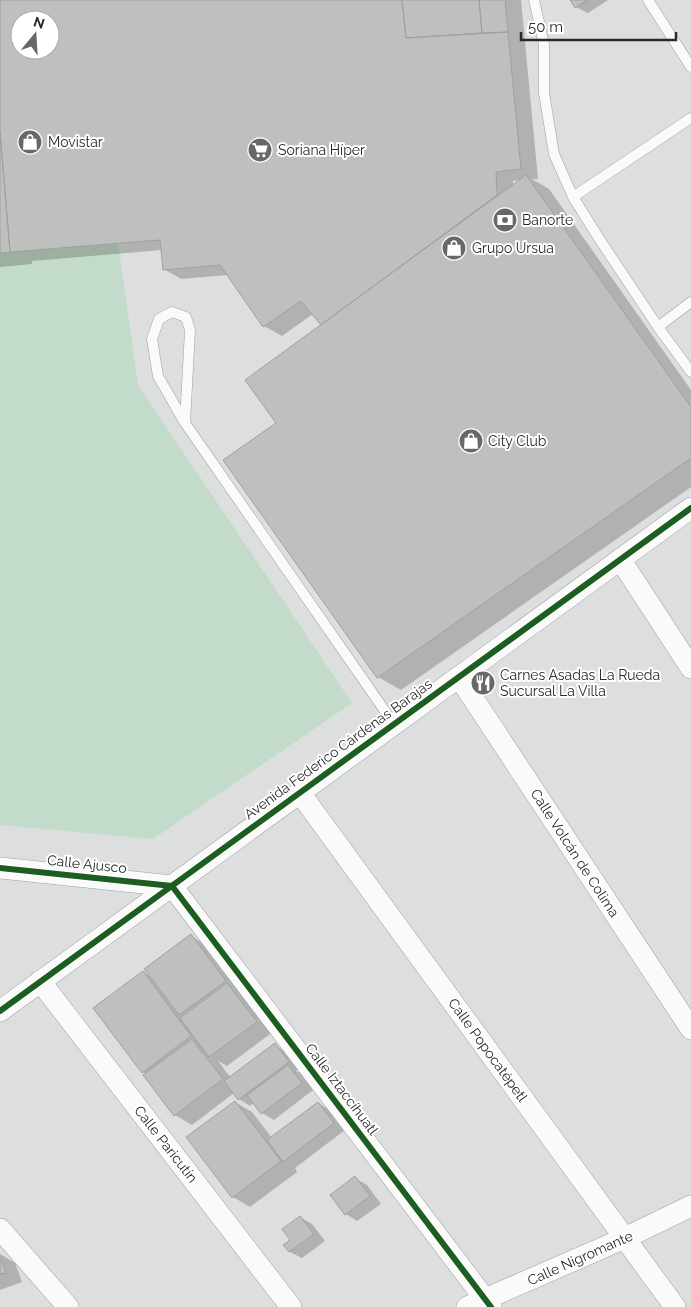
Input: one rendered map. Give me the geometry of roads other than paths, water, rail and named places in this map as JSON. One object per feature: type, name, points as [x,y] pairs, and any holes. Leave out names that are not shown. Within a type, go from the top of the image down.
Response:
[{"type":"street","name":"Avenida Federico Cárdenas Barajas","points":[[0,1011],[691,508]]},
{"type":"street","points":[[620,559],[691,668]]},
{"type":"street","name":"Calle Volcán de Colima","points":[[458,677],[691,1029]]},
{"type":"street","name":"Calle Popocatépetl","points":[[300,793],[676,1307]]},
{"type":"street","name":"Calle Ajusco","points":[[0,868],[172,886]]},
{"type":"street","name":"Calle Iztaccíhuatl","points":[[172,886],[481,1304]]},
{"type":"street","name":"Calle Paricutín","points":[[40,981],[291,1307]]},
{"type":"street","name":"Calle Nigromante","points":[[481,1304],[691,1206]]},
{"type":"street","points":[[0,1229],[68,1307]]},
{"type":"lane","points":[[534,0],[544,44],[544,93],[554,154],[573,197],[623,276],[691,372]]},
{"type":"lane","points":[[648,0],[691,67]]},
{"type":"lane","points":[[573,197],[691,118]]},
{"type":"lane","points":[[658,326],[691,302]]},
{"type":"lane","points":[[185,423],[190,330],[186,318],[172,312],[159,319],[152,339],[158,376],[185,423],[394,724]]},
{"type":"place","name":"Movistar","points":[[30,142]]},
{"type":"place","name":"Soriana Híper","points":[[260,150]]},
{"type":"place","name":"Banorte","points":[[505,220]]},
{"type":"place","name":"Grupo Ursua","points":[[454,248]]},
{"type":"place","name":"City Club","points":[[471,441]]},
{"type":"place","name":"Carnes Asadas La Rueda Sucursal La Villa","points":[[483,683]]}]
